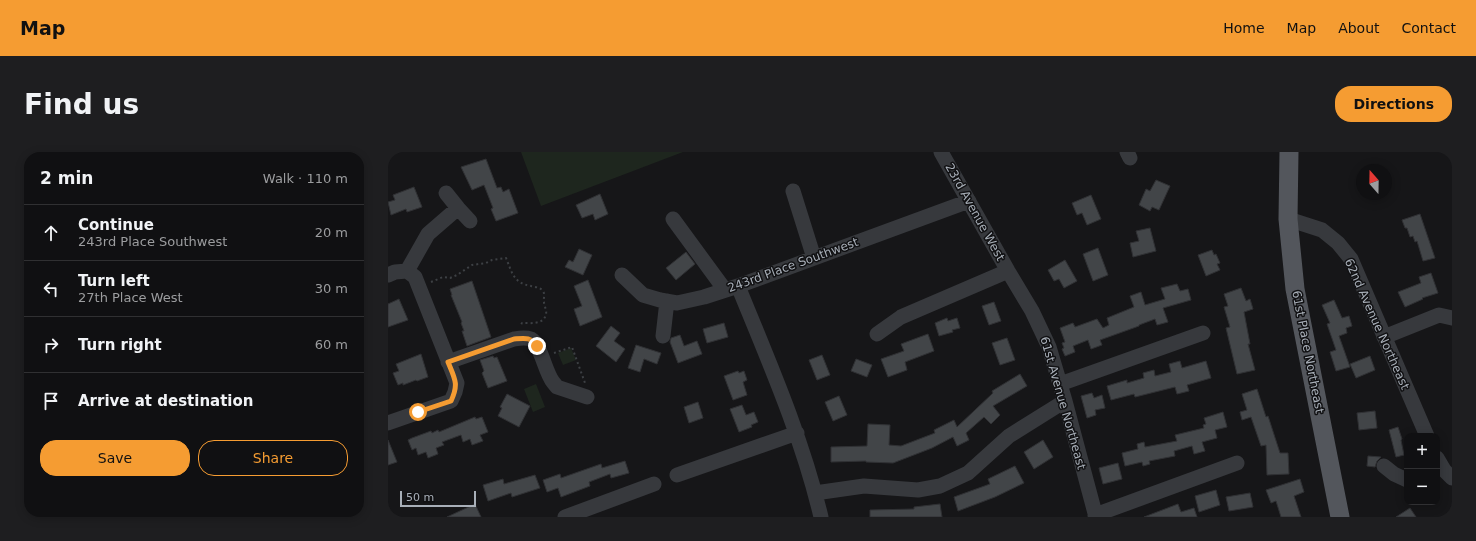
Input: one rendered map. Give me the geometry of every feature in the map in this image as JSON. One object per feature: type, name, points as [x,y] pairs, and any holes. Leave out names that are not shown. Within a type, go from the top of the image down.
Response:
[{"type":"main road","name":"61st Place Northeast","points":[[1289,152],[1288,219],[1295,289],[1340,517]]},
{"type":"street","name":"23rd Avenue West","points":[[941,152],[1008,271]]},
{"type":"street","points":[[793,191],[814,258]]},
{"type":"street","points":[[446,194],[470,221]]},
{"type":"street","name":"243rd Place Southwest","points":[[622,275],[643,295],[678,303],[732,288],[969,201]]},
{"type":"street","points":[[407,272],[428,234],[458,208]]},
{"type":"street","points":[[673,219],[732,288],[777,380],[797,432],[821,517]]},
{"type":"street","name":"62nd Avenue Northeast","points":[[1288,219],[1322,230],[1338,242],[1351,259],[1426,433]]},
{"type":"street","points":[[877,334],[901,317],[1008,271]]},
{"type":"street","name":"61st Avenue Northeast","points":[[1008,271],[1032,310],[1049,347],[1065,401],[1095,516]]},
{"type":"street","points":[[388,275],[395,272],[407,272],[415,277],[456,383],[455,392],[451,401],[388,423]]},
{"type":"street","points":[[663,336],[667,301]]},
{"type":"street","points":[[1384,337],[1439,315],[1452,318]]},
{"type":"street","points":[[1060,384],[1203,333]]},
{"type":"street","points":[[448,362],[514,339],[525,338],[532,340],[537,346],[553,382],[557,386],[583,396]]},
{"type":"street","points":[[815,494],[864,486],[918,490],[940,486],[968,473],[1009,436],[1065,401]]},
{"type":"street","points":[[677,475],[797,432]]},
{"type":"street","points":[[1095,516],[1237,463]]},
{"type":"street","points":[[1440,465],[1445,477]]},
{"type":"street","points":[[1384,466],[1394,474],[1404,479]]},
{"type":"street","points":[[565,517],[600,511],[654,484]]},
{"type":"path","points":[[431,282],[443,277],[450,278],[472,265],[486,264],[492,260],[506,258],[514,277],[518,282],[522,285],[539,288],[543,291],[544,295],[546,314],[544,319],[535,324],[522,323],[519,327],[521,338]]},
{"type":"path","points":[[542,357],[572,347],[585,382],[583,396]]},
{"type":"shaded area","points":[[521,152],[683,152],[541,206]]},
{"type":"shaded area","points":[[571,348],[576,360],[563,365],[558,353]]},
{"type":"shaded area","points":[[536,384],[545,407],[533,412],[524,389]]},
{"type":"building","points":[[486,159],[497,188],[501,187],[503,192],[509,189],[518,213],[496,221],[491,209],[493,208],[484,185],[472,190],[461,167]]},
{"type":"building","points":[[1156,180],[1170,186],[1159,210],[1152,207],[1150,211],[1139,205],[1146,189],[1150,191]]},
{"type":"building","points":[[414,187],[422,207],[407,212],[406,209],[391,215],[388,202],[395,200],[393,195]]},
{"type":"building","points":[[600,194],[608,214],[595,220],[593,214],[582,218],[576,205]]},
{"type":"building","points":[[1091,195],[1101,219],[1087,225],[1082,213],[1077,215],[1072,203]]},
{"type":"building","points":[[1420,214],[1435,258],[1423,261],[1417,241],[1415,242],[1413,236],[1410,237],[1402,220]]},
{"type":"building","points":[[1150,228],[1156,251],[1133,257],[1130,243],[1139,241],[1136,231]]},
{"type":"building","points":[[1098,248],[1108,275],[1093,281],[1083,254]]},
{"type":"building","points":[[579,249],[592,255],[583,275],[565,267],[569,260],[573,262]]},
{"type":"building","points":[[1212,250],[1214,255],[1216,254],[1220,263],[1217,264],[1220,270],[1206,276],[1198,255]]},
{"type":"building","points":[[686,252],[695,264],[676,280],[666,268]]},
{"type":"building","points":[[1065,260],[1077,281],[1064,288],[1059,279],[1054,281],[1048,270]]},
{"type":"building","points":[[1431,273],[1438,293],[1422,298],[1423,299],[1405,307],[1398,292],[1421,283],[1419,277]]},
{"type":"building","points":[[588,280],[602,317],[580,326],[574,309],[582,306],[574,286]]},
{"type":"building","points":[[472,281],[491,337],[467,346],[462,331],[464,331],[462,322],[450,289]]},
{"type":"building","points":[[1177,284],[1180,291],[1188,289],[1191,300],[1163,308],[1168,322],[1157,325],[1155,319],[1100,340],[1102,345],[1091,349],[1088,340],[1073,346],[1075,352],[1065,356],[1062,349],[1064,348],[1062,343],[1065,342],[1060,328],[1073,323],[1075,327],[1097,319],[1103,328],[1109,325],[1107,318],[1134,307],[1130,296],[1141,292],[1145,305],[1165,299],[1161,288]]},
{"type":"building","points":[[1241,288],[1246,301],[1250,299],[1253,309],[1244,312],[1250,344],[1248,344],[1255,370],[1237,374],[1226,328],[1230,327],[1224,307],[1228,306],[1224,294]]},
{"type":"building","points":[[399,299],[408,320],[388,327],[388,304]]},
{"type":"building","points":[[1334,300],[1342,318],[1349,316],[1352,326],[1346,328],[1347,333],[1339,336],[1350,367],[1336,371],[1330,352],[1336,350],[1327,324],[1330,323],[1322,305]]},
{"type":"building","points":[[994,302],[1001,321],[989,325],[982,306]]},
{"type":"building","points":[[947,318],[948,321],[957,318],[960,328],[952,330],[953,332],[939,336],[935,323]]},
{"type":"building","points":[[724,323],[728,337],[707,343],[703,329]]},
{"type":"building","points":[[611,326],[620,333],[614,341],[625,349],[616,362],[596,346]]},
{"type":"building","points":[[928,334],[934,351],[905,362],[907,370],[888,377],[881,359],[904,351],[901,344]]},
{"type":"building","points":[[680,335],[684,346],[697,341],[702,354],[678,363],[670,342],[671,338]]},
{"type":"building","points":[[1007,338],[1015,360],[1000,365],[992,343]]},
{"type":"building","points":[[636,345],[661,353],[657,364],[644,359],[640,372],[628,368]]},
{"type":"building","points":[[421,354],[428,377],[403,385],[403,383],[398,385],[393,373],[399,371],[396,364]]},
{"type":"building","points":[[822,355],[830,375],[817,380],[809,360]]},
{"type":"building","points":[[493,356],[494,358],[497,357],[507,381],[488,388],[482,373],[484,371],[480,360]]},
{"type":"building","points":[[1370,356],[1375,370],[1356,378],[1350,364]]},
{"type":"building","points":[[856,359],[872,365],[867,377],[851,371]]},
{"type":"building","points":[[1180,361],[1182,368],[1206,361],[1211,378],[1187,385],[1189,391],[1177,394],[1175,387],[1135,397],[1134,394],[1111,400],[1107,386],[1127,380],[1127,383],[1144,378],[1143,373],[1154,370],[1155,376],[1171,372],[1169,364]]},
{"type":"building","points":[[738,371],[739,373],[744,371],[747,380],[743,382],[747,395],[733,400],[724,376]]},
{"type":"building","points":[[1020,374],[1027,386],[993,406],[1000,415],[991,424],[984,417],[966,433],[969,440],[957,446],[953,437],[932,448],[893,463],[866,461],[831,462],[831,447],[867,446],[868,424],[890,425],[889,445],[901,446],[935,433],[934,430],[954,420],[957,427],[993,393],[992,391]]},
{"type":"building","points":[[1257,389],[1266,417],[1268,416],[1280,453],[1288,453],[1289,474],[1267,475],[1266,445],[1261,446],[1251,417],[1242,420],[1240,412],[1247,410],[1242,394]]},
{"type":"building","points":[[1092,393],[1094,398],[1102,395],[1105,408],[1095,410],[1096,415],[1087,418],[1081,396]]},
{"type":"building","points":[[507,394],[530,406],[519,427],[498,416],[502,408],[500,407]]},
{"type":"building","points":[[839,396],[847,415],[833,421],[825,402]]},
{"type":"building","points":[[698,402],[703,418],[689,423],[684,407]]},
{"type":"building","points":[[742,405],[746,415],[754,412],[758,422],[751,425],[752,427],[739,432],[730,409]]},
{"type":"building","points":[[1375,411],[1377,428],[1359,430],[1357,413]]},
{"type":"building","points":[[1223,412],[1227,427],[1215,430],[1217,438],[1202,442],[1205,451],[1194,454],[1192,446],[1174,451],[1175,456],[1149,461],[1150,464],[1143,466],[1142,462],[1125,466],[1122,453],[1138,449],[1137,444],[1144,442],[1145,447],[1177,441],[1175,435],[1204,428],[1203,425],[1206,424],[1204,418]]},
{"type":"building","points":[[475,417],[476,419],[482,417],[488,432],[480,435],[483,441],[472,445],[470,439],[463,442],[461,435],[442,442],[444,445],[436,448],[438,454],[428,458],[426,452],[418,455],[416,448],[412,450],[408,440],[431,431],[432,433],[438,430],[439,432]]},
{"type":"building","points":[[1398,427],[1402,439],[1404,455],[1396,457],[1389,430]]},
{"type":"building","points":[[388,440],[397,462],[388,465]]},
{"type":"building","points":[[1043,440],[1053,457],[1034,469],[1024,452]]},
{"type":"building","points":[[1368,456],[1381,457],[1377,461],[1375,467],[1367,466]]},
{"type":"building","points":[[625,461],[629,473],[611,478],[610,474],[589,482],[590,486],[561,497],[558,488],[547,492],[543,480],[560,474],[561,478],[601,464],[602,468]]},
{"type":"building","points":[[1118,463],[1122,479],[1103,484],[1099,468]]},
{"type":"building","points":[[1015,466],[1024,483],[995,497],[958,511],[954,497],[990,484],[988,479]]},
{"type":"building","points":[[535,475],[540,488],[512,497],[511,493],[488,501],[483,485],[503,479],[504,484]]},
{"type":"building","points":[[1300,479],[1304,492],[1294,496],[1301,517],[1281,517],[1276,501],[1271,503],[1266,490]]},
{"type":"building","points":[[1216,490],[1220,505],[1199,512],[1195,496]]},
{"type":"building","points":[[1250,493],[1253,507],[1229,511],[1226,497]]},
{"type":"building","points":[[475,504],[481,517],[447,517]]},
{"type":"building","points":[[940,504],[942,517],[870,517],[870,510],[914,509],[914,507]]},
{"type":"building","points":[[1178,504],[1181,512],[1194,508],[1197,517],[1144,517]]},
{"type":"building","points":[[1410,508],[1416,517],[1396,517]]},
{"type":"route","points":[[418,412],[451,401],[455,392],[456,383],[448,362],[514,339],[525,338],[532,340],[537,346]]}]
